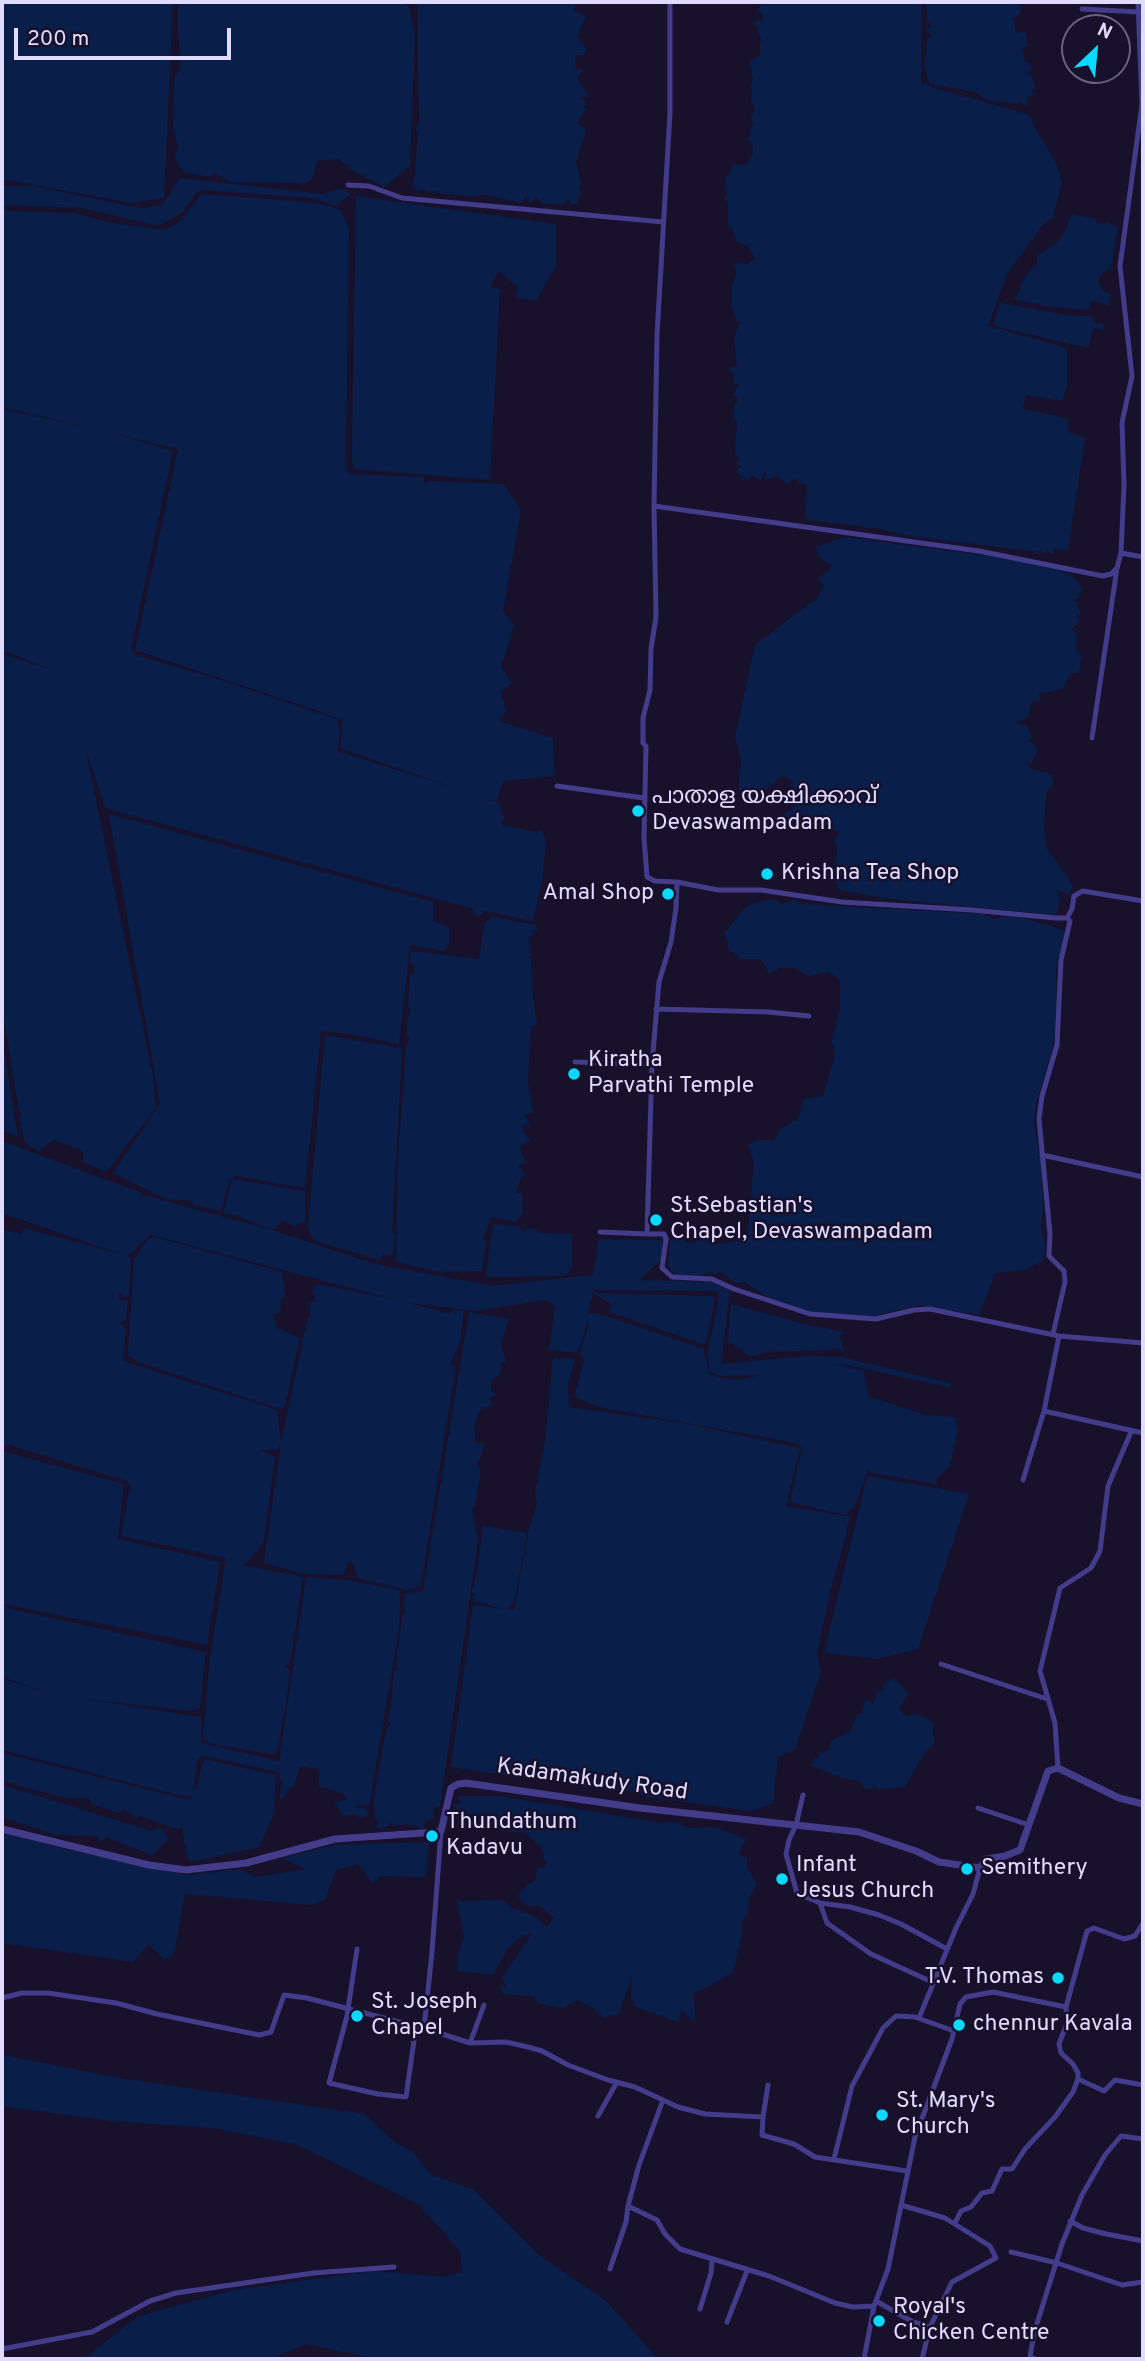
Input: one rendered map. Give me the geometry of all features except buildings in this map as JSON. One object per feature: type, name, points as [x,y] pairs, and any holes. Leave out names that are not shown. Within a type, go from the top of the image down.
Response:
[{"type":"street","points":[[670,2],[670,113],[657,335],[654,506],[656,617],[651,649],[648,708],[643,718],[643,743],[646,746],[646,877],[655,881],[677,882],[718,890],[799,893],[842,902],[1067,918]]},
{"type":"street","points":[[1092,738],[1121,552],[1124,485],[1122,423],[1132,376],[1120,266],[1142,104],[1143,62],[1138,2]]},
{"type":"street","points":[[1082,9],[1139,12]]},
{"type":"street","points":[[348,185],[369,186],[401,198],[663,222]]},
{"type":"street","points":[[654,506],[979,551],[1102,576],[1111,574],[1118,568]]},
{"type":"street","points":[[1121,552],[1143,557]]},
{"type":"street","points":[[557,786],[644,798]]},
{"type":"street","points":[[648,1234],[656,1009],[659,982],[671,942],[677,882]]},
{"type":"street","points":[[1067,918],[1074,896],[1083,891],[1143,901]]},
{"type":"street","points":[[1023,1480],[1044,1411],[1065,1282],[1064,1271],[1049,1256],[1050,1234],[1039,1119],[1042,1096],[1057,1045],[1060,971],[1070,921],[1067,918]]},
{"type":"street","points":[[656,1009],[768,1012],[809,1016]]},
{"type":"street","points":[[575,1062],[652,1064]]},
{"type":"street","points":[[1042,1155],[1143,1177]]},
{"type":"street","points":[[600,1232],[664,1234],[666,1239],[662,1268],[672,1277],[712,1279],[810,1314],[876,1319],[914,1310],[930,1310],[1056,1335],[1143,1343]]},
{"type":"street","points":[[1044,1411],[1143,1433]]},
{"type":"street","points":[[1058,1768],[1056,1731],[1040,1671],[1060,1588],[1091,1568],[1100,1551],[1108,1486],[1131,1432]]},
{"type":"street","points":[[941,1664],[1047,1699]]},
{"type":"street","points":[[919,2018],[932,1982],[973,1894],[980,1868],[986,1859],[1020,1850],[1048,1771],[1058,1768],[1119,1798],[1143,1804]]},
{"type":"street","name":"Kadamakudy Road","points":[[440,1831],[451,1788],[466,1783],[640,1808],[859,1832],[939,1862],[980,1868]]},
{"type":"street","points":[[803,1795],[786,1854],[797,1893],[820,1903],[879,1915],[947,1949]]},
{"type":"street","points":[[978,1808],[1029,1825]]},
{"type":"street","points":[[2,1829],[149,1866],[186,1870],[246,1863],[335,1839],[440,1831],[424,2028]]},
{"type":"street","points":[[820,1903],[827,1923],[838,1931],[871,1954],[932,1982]]},
{"type":"street","points":[[1143,1923],[1135,1936],[1124,1939],[1094,1928],[1087,1931],[1066,2007],[1068,2023],[1059,2044],[1061,2053],[1073,2064],[1079,2079],[1104,2091],[1115,2080],[1143,2085]]},
{"type":"street","points":[[357,1950],[348,2008],[329,2083],[377,2094],[406,2097],[416,2026]]},
{"type":"street","points":[[864,2359],[875,2304],[888,2269],[915,2137],[954,2031],[960,2004],[965,1997],[993,1992],[1066,2007]]},
{"type":"street","points":[[2,1998],[22,1993],[48,1993],[116,2003],[259,2035],[271,2032],[284,1995],[348,2008],[470,2043],[506,2042],[528,2047],[568,2065],[635,2087],[678,2107],[705,2114],[763,2117]]},
{"type":"street","points":[[470,2043],[484,2005]]},
{"type":"street","points":[[834,2159],[852,2086],[883,2028],[896,2016],[919,2018],[954,2031]]},
{"type":"street","points":[[955,2223],[961,2211],[971,2207],[982,2193],[992,2191],[1002,2169],[1012,2169],[1025,2149],[1065,2105],[1079,2079]]},
{"type":"street","points":[[598,2116],[617,2082]]},
{"type":"street","points":[[768,2085],[762,2135],[794,2144],[815,2157],[907,2171]]},
{"type":"street","points":[[610,2269],[626,2222],[639,2165],[663,2100]]},
{"type":"street","points":[[1035,2359],[1030,2357],[1034,2333],[1070,2221],[1093,2172],[1121,2136],[1143,2139]]},
{"type":"street","points":[[901,2205],[955,2223],[990,2246],[996,2258],[952,2282],[930,2327],[922,2359]]},
{"type":"street","points":[[628,2206],[657,2220],[665,2234],[680,2249],[712,2261],[769,2276],[835,2303],[853,2306],[875,2304],[930,2327]]},
{"type":"street","points":[[1070,2221],[1083,2228],[1143,2241]]},
{"type":"street","points":[[1011,2252],[1057,2263],[1122,2285],[1143,2283]]},
{"type":"street","points":[[700,2309],[712,2261]]},
{"type":"street","points":[[2,2349],[92,2332],[150,2301],[176,2293],[313,2273],[394,2267]]},
{"type":"street","points":[[727,2322],[747,2271]]},
{"type":"water","points":[[2,2],[173,2],[164,198],[131,203],[2,179]]},
{"type":"water","points":[[177,2],[394,2],[409,6],[415,36],[410,166],[384,187],[348,168],[350,163],[345,165],[339,159],[317,161],[312,179],[306,183],[230,182],[215,173],[210,177],[186,173],[178,166],[175,154],[178,148],[173,126],[174,79],[180,69]]},
{"type":"water","points":[[417,2],[576,2],[574,10],[586,17],[577,36],[587,50],[584,55],[575,55],[576,69],[583,70],[577,78],[589,97],[581,97],[587,105],[583,106],[586,110],[577,122],[586,130],[576,162],[581,183],[579,189],[582,193],[578,197],[579,203],[572,205],[567,199],[563,205],[542,203],[536,197],[531,204],[526,197],[521,203],[482,194],[475,197],[436,193],[435,190],[430,193],[422,189],[418,192],[412,185],[415,178],[418,132],[415,128],[419,123]]},
{"type":"water","points":[[765,2],[922,2],[921,82],[1027,114],[1032,118],[1057,165],[1062,183],[1053,217],[1043,225],[1007,274],[988,326],[1067,349],[1067,386],[1062,401],[1027,395],[1022,408],[1068,419],[1069,432],[1085,438],[1068,550],[1053,549],[1055,553],[1050,554],[1046,549],[1046,553],[807,520],[807,485],[797,483],[799,479],[790,480],[789,484],[774,475],[774,478],[764,479],[767,474],[764,473],[761,480],[751,475],[748,481],[736,472],[741,466],[736,464],[740,459],[735,453],[737,420],[734,419],[734,406],[738,399],[733,395],[738,386],[733,382],[734,374],[728,369],[737,366],[734,339],[740,322],[736,321],[732,306],[732,285],[736,275],[734,263],[748,264],[756,260],[748,246],[736,241],[732,228],[728,227],[728,202],[724,198],[727,196],[725,177],[730,173],[733,164],[746,165],[753,153],[752,141],[747,140],[750,129],[754,126],[751,117],[755,110],[751,100],[753,78],[749,61],[761,52],[759,43],[762,40],[757,31],[759,28],[754,25],[757,20],[762,22],[763,15],[757,9]]},
{"type":"water","points":[[926,2],[1017,2],[1021,7],[1020,14],[1011,19],[1014,20],[1016,33],[1025,32],[1028,46],[1022,49],[1025,62],[1029,62],[1032,69],[1026,74],[1031,75],[1036,89],[1031,90],[1034,96],[1028,96],[1027,107],[1021,102],[1018,104],[986,100],[976,92],[930,84],[924,65],[928,38],[931,35],[926,29],[932,26],[928,22]]},
{"type":"water","points":[[180,178],[322,194],[342,188],[351,194],[336,206],[311,198],[203,190],[196,193],[183,212],[158,226],[82,208],[2,205],[2,186],[33,186],[140,208],[162,205]]},
{"type":"water","points":[[201,194],[318,203],[341,210],[349,228],[348,474],[424,477],[424,486],[427,481],[504,484],[521,511],[503,611],[514,625],[501,668],[512,683],[501,692],[506,711],[499,721],[553,738],[554,776],[503,781],[497,800],[491,800],[499,803],[504,816],[502,825],[536,832],[541,830],[546,839],[542,883],[533,921],[485,911],[479,917],[474,909],[105,808],[85,746],[153,1076],[156,1108],[108,1170],[103,1171],[83,1162],[83,1151],[53,1140],[38,1151],[25,1142],[19,1120],[21,1113],[2,1007],[2,654],[53,670],[2,650],[2,409],[87,427],[2,407],[2,211],[75,213],[108,222],[166,230],[182,220]],"holes":[[[115,434],[178,449],[135,650],[325,713],[343,721],[340,748],[455,788],[337,751],[340,731],[337,719],[215,678],[135,655],[131,649],[173,451]]]},
{"type":"water","points":[[356,196],[556,224],[556,266],[536,301],[516,298],[518,287],[498,271],[490,287],[500,289],[490,480],[353,469]]},
{"type":"water","points":[[1072,215],[1095,218],[1097,224],[1108,222],[1118,229],[1111,268],[1103,272],[1098,282],[1103,291],[1111,294],[1109,306],[1092,300],[1089,310],[1046,306],[1013,299],[1019,293],[1022,281],[1037,263],[1037,256],[1060,240]]},
{"type":"water","points":[[1000,303],[1074,316],[1091,316],[1094,322],[1103,324],[1105,331],[1093,328],[1089,348],[998,327],[993,324]]},
{"type":"water","points":[[844,537],[1006,558],[1067,572],[1066,575],[1070,574],[1082,588],[1078,599],[1072,600],[1076,602],[1081,614],[1076,615],[1080,621],[1071,630],[1077,633],[1076,649],[1082,657],[1079,673],[1070,674],[1063,689],[1039,694],[1041,701],[1032,702],[1028,717],[1016,723],[1027,726],[1032,737],[1028,742],[1033,743],[1037,751],[1032,763],[1025,762],[1031,768],[1052,775],[1054,783],[1046,793],[1046,847],[1073,885],[1069,895],[1057,890],[1060,900],[1056,915],[891,899],[840,890],[834,877],[837,848],[834,842],[839,832],[807,826],[804,822],[793,826],[783,823],[782,815],[792,809],[796,801],[786,796],[789,789],[793,789],[790,785],[793,780],[783,776],[764,791],[747,794],[738,790],[741,760],[735,737],[755,645],[817,598],[824,585],[818,579],[833,566],[820,558],[816,547]]},
{"type":"water","points":[[109,814],[433,902],[433,921],[449,927],[449,944],[444,951],[410,945],[399,1044],[321,1031],[305,1188],[236,1176],[230,1179],[221,1211],[193,1205],[192,1201],[166,1199],[113,1173],[160,1104]]},
{"type":"water","points":[[774,899],[782,904],[794,900],[802,904],[983,914],[994,919],[1013,915],[1064,930],[1056,969],[1057,1025],[1037,1099],[1034,1122],[1041,1161],[1041,1230],[1046,1246],[1044,1260],[1025,1270],[995,1273],[980,1315],[918,1305],[871,1317],[808,1313],[766,1297],[745,1282],[736,1283],[719,1271],[716,1275],[710,1272],[697,1277],[675,1275],[668,1266],[670,1240],[679,1237],[688,1244],[706,1239],[715,1245],[747,1239],[754,1163],[748,1145],[757,1140],[774,1140],[780,1129],[798,1119],[804,1099],[823,1096],[835,1055],[832,1041],[840,1008],[840,979],[828,972],[808,976],[794,968],[780,968],[770,974],[761,959],[741,959],[729,950],[725,932],[745,908],[757,902]]},
{"type":"water","points":[[493,917],[536,925],[538,930],[532,930],[533,935],[529,938],[531,956],[528,956],[531,959],[537,1025],[531,1027],[528,1082],[533,1112],[525,1115],[531,1128],[523,1124],[523,1132],[531,1140],[520,1146],[525,1163],[518,1166],[526,1175],[521,1177],[516,1193],[522,1193],[523,1213],[516,1222],[491,1217],[483,1239],[486,1240],[482,1271],[437,1272],[396,1261],[397,1175],[406,1047],[410,1035],[407,1038],[407,1022],[411,1008],[408,1007],[410,974],[413,975],[415,966],[410,963],[411,951],[479,959],[485,922]]},
{"type":"water","points":[[325,1035],[402,1048],[392,1232],[395,1236],[393,1255],[385,1256],[384,1253],[380,1260],[315,1241],[308,1227]]},
{"type":"water","points":[[2,1037],[18,1137],[2,1130]]},
{"type":"water","points":[[2,1141],[142,1193],[142,1197],[144,1195],[271,1230],[235,1215],[223,1214],[232,1179],[305,1191],[305,1223],[297,1224],[296,1227],[284,1221],[272,1230],[375,1264],[494,1286],[593,1275],[599,1239],[662,1240],[662,1259],[639,1280],[712,1282],[730,1290],[721,1364],[807,1356],[842,1357],[950,1383],[952,1388],[834,1364],[864,1371],[868,1396],[926,1415],[955,1417],[958,1430],[950,1465],[936,1479],[937,1484],[872,1473],[868,1470],[854,1508],[845,1515],[790,1502],[802,1448],[796,1443],[599,1407],[572,1396],[575,1395],[584,1359],[580,1353],[588,1328],[588,1317],[581,1345],[575,1353],[549,1350],[555,1306],[545,1300],[476,1311],[409,1303],[450,1314],[452,1310],[464,1311],[460,1343],[450,1365],[456,1365],[421,1586],[407,1590],[357,1578],[354,1565],[349,1561],[343,1575],[303,1574],[264,1563],[281,1444],[277,1450],[259,1450],[275,1457],[264,1541],[250,1560],[242,1565],[303,1577],[291,1660],[285,1666],[290,1670],[286,1704],[276,1755],[213,1744],[203,1739],[210,1658],[226,1558],[121,1536],[129,1491],[132,1490],[127,1481],[12,1446],[11,1443],[9,1446],[2,1444],[2,1230],[22,1234],[24,1228],[124,1255],[2,1213]],"holes":[[[151,1235],[397,1300],[318,1284],[312,1291],[316,1302],[309,1303],[311,1318],[308,1317],[281,1442],[277,1410],[123,1361],[126,1328],[119,1323],[126,1320],[128,1302],[119,1299],[119,1292],[125,1297],[129,1296],[131,1258],[127,1256]],[[593,1290],[718,1291],[708,1352],[709,1371],[720,1376],[760,1375],[738,1380],[715,1377],[709,1373],[704,1349],[597,1313],[588,1314]]]},
{"type":"water","points":[[493,1224],[519,1226],[523,1231],[534,1228],[540,1233],[572,1234],[572,1267],[565,1276],[489,1277],[486,1275]]},
{"type":"water","points":[[154,1237],[282,1272],[285,1296],[281,1300],[280,1313],[272,1315],[277,1323],[275,1327],[300,1338],[285,1407],[280,1409],[138,1362],[128,1355],[134,1259],[148,1239]]},
{"type":"water","points":[[593,1293],[712,1296],[715,1299],[706,1343],[703,1344],[609,1312],[611,1304]]},
{"type":"water","points":[[731,1304],[811,1326],[846,1332],[840,1336],[843,1351],[831,1347],[830,1350],[768,1352],[750,1357],[728,1342]]},
{"type":"water","points":[[469,1312],[509,1319],[501,1343],[506,1362],[501,1362],[500,1375],[492,1380],[491,1391],[496,1394],[489,1399],[493,1404],[480,1410],[474,1428],[476,1443],[485,1443],[477,1467],[481,1471],[475,1506],[472,1508],[478,1541],[440,1807],[434,1807],[433,1818],[425,1822],[423,1829],[407,1824],[392,1826],[392,1822],[383,1829],[374,1827],[380,1824],[375,1818],[374,1794],[377,1794],[375,1792],[386,1730],[391,1723],[387,1721],[394,1671],[397,1671],[403,1614],[406,1613],[403,1607],[405,1593],[423,1591]]},
{"type":"water","points":[[553,1358],[575,1359],[568,1384],[569,1407],[689,1424],[800,1448],[786,1506],[851,1517],[817,1654],[821,1672],[795,1750],[778,1757],[773,1803],[751,1811],[646,1797],[633,1791],[603,1790],[451,1767],[473,1605],[503,1609],[475,1601],[472,1596],[476,1595],[472,1591],[483,1526],[527,1533],[514,1603],[506,1609],[514,1610],[529,1529],[537,1503],[535,1493],[545,1441]]},
{"type":"water","points":[[2,1451],[124,1484],[118,1539],[220,1562],[207,1645],[2,1604]]},
{"type":"water","points":[[867,1476],[969,1494],[918,1649],[877,1659],[824,1653]]},
{"type":"water","points":[[306,1577],[347,1580],[400,1590],[399,1629],[369,1806],[358,1805],[354,1808],[365,1808],[370,1814],[361,1818],[353,1814],[345,1817],[334,1803],[346,1799],[345,1795],[319,1786],[319,1769],[300,1766],[294,1787],[290,1787],[284,1797],[279,1799],[282,1786],[279,1772],[204,1756],[198,1759],[193,1790],[196,1789],[204,1759],[276,1775],[274,1814],[259,1847],[191,1862],[187,1857],[182,1828],[176,1829],[141,1816],[136,1818],[122,1808],[121,1814],[92,1804],[89,1798],[65,1798],[2,1781],[2,1753],[192,1799],[192,1796],[187,1797],[2,1750],[2,1679],[46,1692],[2,1677],[2,1607],[206,1652],[200,1708],[189,1711],[85,1699],[201,1717],[202,1743],[279,1763]]},
{"type":"water","points":[[894,1678],[908,1694],[899,1709],[906,1716],[919,1714],[933,1723],[935,1742],[922,1757],[905,1787],[876,1789],[875,1784],[872,1789],[866,1789],[859,1781],[842,1778],[811,1766],[815,1757],[818,1759],[819,1752],[829,1751],[831,1741],[851,1731],[857,1714],[862,1714],[864,1703],[867,1700],[873,1704],[878,1691],[884,1691],[882,1686]]},
{"type":"water","points":[[2,1785],[152,1831],[160,1827],[169,1838],[152,1855],[106,1837],[100,1843],[95,1836],[56,1835],[2,1817]]},
{"type":"water","points":[[457,1796],[499,1796],[662,1823],[675,1822],[691,1828],[715,1827],[746,1839],[738,1854],[747,1858],[747,1867],[757,1884],[749,1898],[748,1913],[741,1923],[742,1935],[733,1972],[693,1993],[696,2023],[681,2010],[678,2022],[634,2006],[631,1994],[632,1976],[619,2014],[604,2018],[592,2007],[577,2000],[563,2008],[540,2004],[532,1996],[502,1994],[500,1984],[507,1988],[502,1978],[532,1933],[521,1937],[508,1948],[493,1975],[458,1971],[458,1956],[464,1936],[457,1901],[504,1900],[510,1907],[534,1916],[547,1927],[554,1917],[539,1906],[526,1906],[518,1896],[526,1886],[535,1881],[537,1869],[546,1866],[542,1848],[525,1833],[508,1832],[468,1821],[452,1804],[462,1804]]},
{"type":"water","points":[[2,1832],[68,1850],[187,1875],[240,1869],[255,1877],[305,1869],[282,1858],[334,1845],[429,1842],[426,1877],[380,1876],[373,1884],[358,1864],[336,1870],[325,1899],[312,1905],[185,1894],[174,1954],[165,1960],[148,1944],[133,1962],[2,1943]]},
{"type":"water","points":[[2,2055],[120,2078],[365,2114],[394,2142],[413,2152],[430,2174],[474,2190],[539,2255],[605,2300],[658,2359],[378,2359],[306,2344],[270,2359],[84,2359],[137,2317],[229,2291],[372,2271],[444,2277],[462,2272],[460,2251],[418,2204],[298,2145],[213,2128],[111,2121],[2,2106]]},
{"type":"place","name":"പാതാള യക്ഷിക്കാവ് Devaswampadam","points":[[638,811]]},
{"type":"place","name":"Krishna Tea Shop","points":[[767,874]]},
{"type":"place","name":"Amal Shop","points":[[668,894]]},
{"type":"place","name":"Kiratha Parvathi Temple","points":[[574,1074]]},
{"type":"place","name":"St.Sebastian's Chapel, Devaswampadam","points":[[656,1220]]},
{"type":"place","name":"Thundathum Kadavu","points":[[432,1836]]},
{"type":"place","name":"Semithery","points":[[967,1869]]},
{"type":"place","name":"Infant Jesus Church","points":[[782,1879]]},
{"type":"place","name":"T.V. Thomas","points":[[1058,1978]]},
{"type":"place","name":"St. Joseph Chapel","points":[[357,2016]]},
{"type":"place","name":"chennur Kavala","points":[[959,2025]]},
{"type":"place","name":"St. Mary's Church","points":[[882,2115]]},
{"type":"place","name":"Royal's Chicken Centre","points":[[879,2321]]}]
